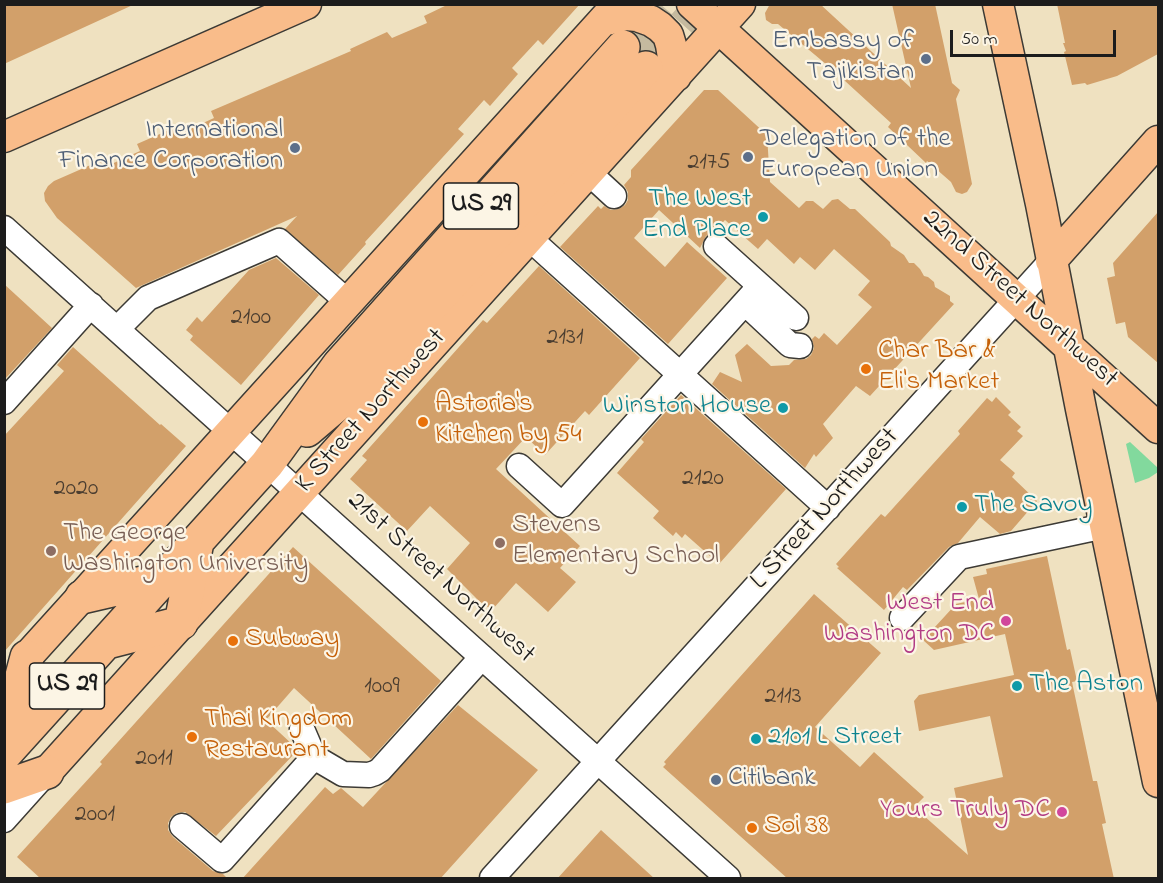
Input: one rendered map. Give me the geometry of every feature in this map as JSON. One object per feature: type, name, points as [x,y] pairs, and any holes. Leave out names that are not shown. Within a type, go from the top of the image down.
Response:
[{"type":"highway","name":"K Street Northwest","points":[[4,755],[267,464],[339,365],[648,64]]},
{"type":"highway","points":[[107,642],[181,623],[197,542]]},
{"type":"highway","points":[[82,597],[164,578]]},
{"type":"highway","points":[[4,744],[12,669]]},
{"type":"highway","points":[[4,788],[47,772]]},
{"type":"main road","points":[[4,137],[306,4]]},
{"type":"main road","name":"22nd Street Northwest","points":[[692,4],[1158,428]]},
{"type":"main road","name":"K Street Northwest","points":[[47,772],[589,173],[648,64],[719,29],[740,4]]},
{"type":"main road","points":[[1003,6],[1068,345],[1158,782]]},
{"type":"main road","points":[[12,669],[82,597],[611,13],[637,16],[651,21],[668,35],[671,45],[648,64]]},
{"type":"main road","name":"L Street Northwest","points":[[1052,261],[1158,141]]},
{"type":"street","points":[[589,173],[614,196]]},
{"type":"street","name":"21st Street Northwest","points":[[4,228],[728,879]]},
{"type":"street","points":[[529,238],[828,508]]},
{"type":"street","points":[[117,329],[148,298],[279,241],[349,303]]},
{"type":"street","points":[[716,246],[790,345],[800,346]]},
{"type":"street","name":"L Street Northwest","points":[[492,879],[1052,261]]},
{"type":"street","points":[[519,466],[562,505],[753,294]]},
{"type":"street","points":[[753,294],[796,318]]},
{"type":"street","points":[[4,402],[91,306]]},
{"type":"street","points":[[902,618],[959,557],[1105,526]]},
{"type":"street","points":[[302,729],[314,757],[343,774],[369,775],[380,770],[482,657]]},
{"type":"street","points":[[182,826],[222,860],[314,757]]},
{"type":"street","name":"K Street Northwest","points":[[4,820],[47,772]]},
{"type":"green space","points":[[1130,442],[1158,468],[1158,472],[1149,478],[1135,483],[1126,444]]},
{"type":"building","points":[[4,4],[135,4],[4,64]]},
{"type":"building","name":"International Finance Corporation","points":[[449,4],[580,4],[543,45],[538,40],[512,68],[518,74],[490,106],[484,100],[458,129],[464,134],[365,242],[366,244],[338,275],[285,229],[297,216],[136,288],[57,218],[45,201],[44,193],[54,181],[102,160],[105,167],[140,151],[137,144],[176,127],[179,134],[214,118],[211,111],[351,51],[350,49],[387,32],[392,38],[427,23],[424,16]]},
{"type":"building","points":[[770,4],[820,4],[911,88],[892,4],[935,4],[952,83],[960,90],[956,99],[972,184],[967,192],[962,194],[956,192],[951,182],[927,161],[926,163],[888,127],[891,123],[833,70],[778,24],[772,24],[766,20],[765,13]]},
{"type":"building","points":[[1057,4],[1158,4],[1158,54],[1117,76],[1087,85],[1085,83],[1072,85],[1064,52],[1066,51],[1063,43],[1065,43]]},
{"type":"building","points":[[704,90],[718,90],[767,135],[770,182],[799,208],[806,201],[813,201],[823,209],[832,200],[838,199],[850,209],[855,209],[890,242],[891,246],[904,255],[909,263],[914,263],[924,276],[934,282],[935,287],[950,296],[950,301],[954,304],[870,396],[856,386],[823,424],[833,438],[816,457],[814,454],[805,468],[712,384],[720,372],[742,382],[735,355],[747,344],[771,366],[789,365],[794,360],[806,359],[814,348],[812,339],[815,336],[819,339],[824,333],[837,345],[872,307],[858,295],[870,281],[834,249],[815,270],[800,257],[794,264],[767,239],[758,249],[725,220],[714,232],[706,236],[700,248],[659,210],[634,238],[665,267],[687,242],[727,278],[668,344],[560,247],[598,206],[601,209],[604,206],[611,210],[625,205],[628,192],[624,185],[631,177],[631,170]]},
{"type":"building","points":[[1158,212],[1158,363],[1128,337],[1125,322],[1116,324],[1107,278],[1115,276],[1113,263]]},
{"type":"building","points":[[276,258],[319,295],[241,385],[190,340],[193,336],[186,330],[197,317],[202,322],[249,270]]},
{"type":"building","points":[[539,266],[640,358],[589,415],[585,411],[545,455],[526,437],[496,469],[580,546],[560,568],[576,582],[548,612],[516,583],[492,610],[479,601],[447,569],[470,543],[430,506],[407,531],[350,479],[367,460],[362,456],[483,320],[487,323]]},
{"type":"building","points":[[4,284],[52,328],[4,380]]},
{"type":"building","name":"The George Washington University","points":[[73,347],[186,446],[4,652],[4,436],[64,371],[57,365]]},
{"type":"building","points":[[681,395],[786,489],[719,564],[685,534],[682,538],[676,532],[673,536],[653,518],[659,511],[617,473],[644,442],[641,439]]},
{"type":"building","name":"The Savoy","points":[[996,397],[1011,412],[1008,415],[1021,427],[1017,431],[1023,436],[1000,460],[1015,473],[1012,477],[1037,501],[1011,531],[1000,534],[980,517],[958,543],[949,547],[907,590],[903,587],[884,610],[837,568],[839,567],[836,564],[881,514],[885,517],[960,434],[958,431],[987,398],[992,402]]},
{"type":"building","points":[[293,547],[441,681],[371,759],[294,688],[266,720],[293,745],[296,752],[216,836],[185,812],[177,813],[168,823],[168,830],[173,837],[213,871],[223,874],[228,879],[41,879],[17,857]]},
{"type":"building","points":[[1047,556],[1067,650],[1070,649],[1077,681],[1072,682],[1093,781],[1097,781],[1106,823],[1102,824],[1114,879],[788,879],[663,767],[666,764],[664,762],[814,594],[881,653],[815,727],[860,767],[874,752],[924,797],[914,807],[968,855],[954,788],[1003,777],[990,716],[919,731],[914,701],[919,695],[1014,675],[1005,634],[934,650],[923,640],[956,604],[979,599],[973,577],[987,574],[986,569]]},
{"type":"building","points":[[458,705],[538,770],[440,879],[242,879],[325,787],[333,794],[341,788],[363,807]]},
{"type":"building","points":[[601,830],[655,879],[557,879]]},
{"type":"tunnel","points":[[623,47],[660,4]]},
{"type":"tunnel","points":[[651,62],[703,4]]},
{"type":"place","name":"Embassy of Tajikistan","points":[[926,59]]},
{"type":"place","name":"International Finance Corporation","points":[[295,148]]},
{"type":"place","name":"Delegation of the European Union","points":[[748,157]]},
{"type":"place","name":"The West End Place","points":[[763,217]]},
{"type":"place","name":"Char Bar & Eli's Market","points":[[866,369]]},
{"type":"place","name":"Winston House","points":[[783,408]]},
{"type":"place","name":"Astoria's Kitchen by 54","points":[[423,422]]},
{"type":"place","name":"The Savoy","points":[[962,507]]},
{"type":"place","name":"Stevens Elementary School","points":[[500,543]]},
{"type":"place","name":"The George Washington University","points":[[51,551]]},
{"type":"place","name":"West End Washington DC","points":[[1006,621]]},
{"type":"place","name":"Subway","points":[[233,641]]},
{"type":"place","name":"The Aston","points":[[1017,686]]},
{"type":"place","name":"Thai Kingdom Restaurant","points":[[192,737]]},
{"type":"place","name":"2101 L Street","points":[[756,739]]},
{"type":"place","name":"Citibank","points":[[716,780]]},
{"type":"place","name":"Yours Truly DC","points":[[1062,812]]},
{"type":"place","name":"Soi 38","points":[[752,828]]}]
